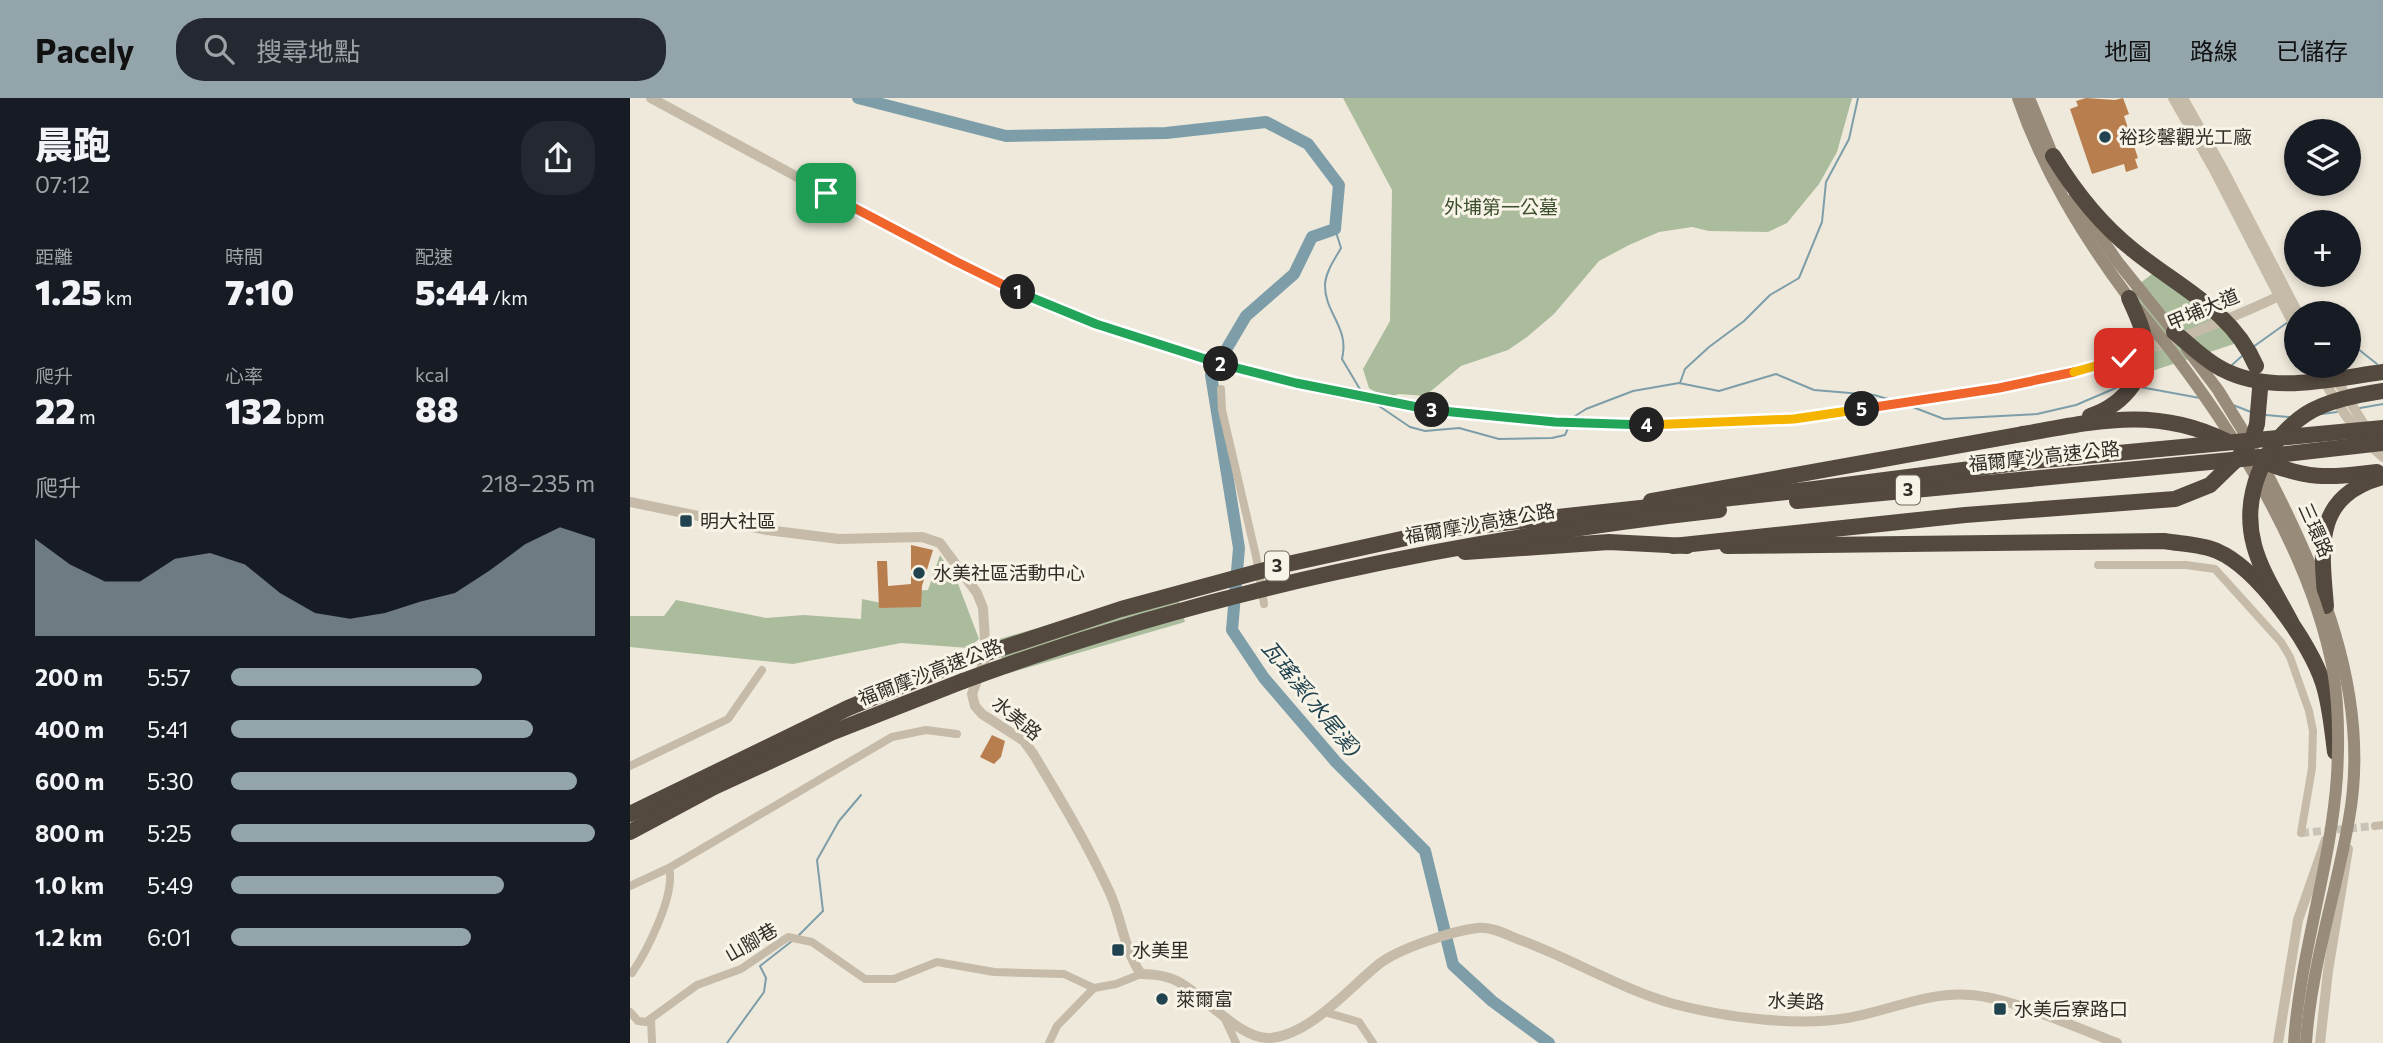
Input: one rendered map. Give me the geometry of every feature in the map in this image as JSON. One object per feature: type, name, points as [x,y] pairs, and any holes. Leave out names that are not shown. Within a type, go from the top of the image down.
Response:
[{"type":"highway","points":[[1673,545],[1965,515],[2175,499],[2210,485],[2241,455],[2253,437],[2259,404],[2256,366],[2245,343],[2225,318],[2154,267],[2107,228],[2085,204],[2053,156]]},
{"type":"highway","points":[[2024,434],[2112,408],[2134,386],[2144,361],[2144,335],[2129,298]]},
{"type":"highway","points":[[2174,332],[2221,368],[2258,381],[2313,382],[2383,372]]},
{"type":"highway","points":[[2337,776],[2323,683],[2311,655],[2263,569],[2254,546],[2251,508],[2257,477],[2273,446],[2306,414],[2323,405],[2383,391]]},
{"type":"highway","points":[[1606,511],[1696,491],[2024,434],[2140,418],[2166,419],[2188,425],[2238,447]]},
{"type":"highway","name":"福爾摩沙高速公路","points":[[630,814],[848,708],[957,663],[1121,610],[1283,565],[1447,529],[2033,461],[2383,428]]},
{"type":"highway","name":"福爾摩沙高速公路","points":[[630,832],[714,787],[833,732],[1035,655],[1206,602],[1434,552],[1532,534],[1650,518],[2383,443]]},
{"type":"highway","points":[[2260,460],[2292,474],[2315,477],[2383,471]]},
{"type":"highway","points":[[2326,606],[2321,545],[2334,508],[2346,494],[2367,481],[2383,477]]},
{"type":"highway","points":[[1434,552],[1481,552],[1609,542],[1673,545],[2164,541],[2216,551],[2235,562],[2291,622]]},
{"type":"main road","name":"三環路","points":[[2018,98],[2057,188],[2103,263],[2162,338],[2238,447],[2293,551],[2326,640],[2333,671],[2339,729],[2334,818],[2305,960],[2294,1043]]},
{"type":"main road","name":"三環路","points":[[2029,98],[2053,156],[2091,226],[2218,390],[2260,460],[2309,556],[2343,656],[2354,746],[2349,818],[2314,979],[2306,1043]]},
{"type":"main road","points":[[2238,447],[2260,460]]},
{"type":"street","name":"甲埔大道","points":[[651,98],[988,278],[1096,324],[1203,359],[1296,383],[1406,406],[1584,424],[1711,424],[1794,419],[2027,383],[2095,367],[2158,347],[2282,295]]},
{"type":"street","points":[[2173,98],[2286,301]]},
{"type":"street","points":[[2183,98],[2223,169],[2282,295]]},
{"type":"street","points":[[2323,378],[2340,410],[2363,440],[2383,457]]},
{"type":"street","points":[[2335,378],[2351,407],[2383,448]]},
{"type":"street","points":[[1221,389],[1222,410],[1256,556],[1264,604]]},
{"type":"street","name":"水美路","points":[[630,502],[767,530],[839,539],[922,537],[940,543],[977,593],[983,608],[986,656],[972,694],[975,706],[982,715],[1024,741],[1034,755],[1095,862],[1115,906],[1132,961],[1141,974]]},
{"type":"street","points":[[2098,565],[2186,565],[2215,569],[2281,642],[2290,657],[2309,711],[2313,731],[2312,768],[2301,833]]},
{"type":"street","points":[[630,766],[728,719],[762,670]]},
{"type":"street","points":[[630,886],[669,868],[892,737],[926,730],[957,734]]},
{"type":"street","points":[[2278,1043],[2298,920],[2334,818]]},
{"type":"street","points":[[2320,1043],[2328,971],[2348,852],[2349,818]]},
{"type":"street","points":[[630,972],[632,973],[645,954],[664,905],[671,878],[669,868]]},
{"type":"street","name":"水美路","points":[[1325,1012],[1379,964],[1403,950],[1478,928],[1492,929],[1537,946],[1632,989],[1675,1004],[1741,1015],[1821,1022],[1872,1013],[1938,995],[1972,995],[1994,999],[2117,1043]]},
{"type":"street","name":"山腳巷","points":[[651,1019],[697,985],[741,969],[788,937],[813,942],[865,979],[894,979],[937,962],[994,972],[1064,974],[1094,988]]},
{"type":"street","points":[[1049,1043],[1057,1026],[1094,988],[1116,984],[1141,974],[1175,980],[1250,1033],[1270,1038],[1292,1032],[1325,1012],[1359,1022],[1373,1043]]},
{"type":"street","points":[[630,1013],[638,1021],[646,1022],[651,1019],[652,1043]]},
{"type":"street","points":[[1224,1016],[1236,1043]]},
{"type":"green space","name":"外埔第一公墓","points":[[1343,98],[1852,98],[1837,152],[1819,184],[1787,223],[1768,232],[1709,231],[1692,227],[1659,232],[1629,245],[1599,261],[1554,314],[1508,350],[1461,366],[1425,396],[1399,394],[1385,398],[1369,388],[1363,369],[1390,321],[1392,190]]},
{"type":"green space","points":[[2152,274],[2204,307],[2240,342],[2149,372],[2150,340],[2131,290]]},
{"type":"green space","points":[[940,555],[957,581],[979,639],[969,648],[901,643],[793,664],[630,647],[630,616],[664,616],[676,600],[766,618],[803,615],[861,619],[862,599],[886,604],[912,591],[928,590]]},
{"type":"green space","points":[[1175,588],[1185,622],[1006,674],[996,640]]},
{"type":"building","name":"裕珍馨觀光工廠","points":[[2086,98],[2123,98],[2129,114],[2124,116],[2138,158],[2135,159],[2138,168],[2126,172],[2124,164],[2092,174],[2070,109],[2078,106],[2076,101]]},
{"type":"building","name":"水美社區活動中心","points":[[911,545],[933,550],[922,586],[921,607],[879,608],[877,561],[887,561],[888,586],[911,584]]},
{"type":"building","points":[[992,735],[1005,741],[1001,757],[994,764],[980,757]]},
{"type":"waterway","name":"瓦瑤溪(水尾溪)","points":[[858,98],[1006,136],[1166,133],[1266,122],[1308,144],[1339,185],[1335,229],[1312,237],[1294,274],[1246,316],[1211,375],[1239,548],[1232,630],[1264,678],[1336,762],[1425,851],[1453,965],[1492,1001],[1549,1043]]},
{"type":"waterway","points":[[1680,383],[1685,369],[1709,347],[1744,321],[1770,295],[1799,278],[1822,222],[1826,182],[1849,139],[1858,98]]},
{"type":"waterway","points":[[1335,229],[1341,248],[1327,274],[1326,294],[1343,338],[1342,359],[1361,391]]},
{"type":"waterway","points":[[2253,347],[2284,325]]},
{"type":"waterway","points":[[2361,351],[2377,364]]},
{"type":"waterway","points":[[2232,365],[2243,355]]},
{"type":"waterway","points":[[1572,418],[1586,409],[1633,391],[1679,383],[1719,391],[1776,374],[1814,390],[1874,395],[1888,399]]},
{"type":"waterway","points":[[1910,406],[1944,419],[2037,414],[2076,405],[2125,384]]},
{"type":"waterway","points":[[2140,387],[2200,398]]},
{"type":"waterway","points":[[2360,408],[2383,404]]},
{"type":"waterway","points":[[2233,405],[2251,412]]},
{"type":"waterway","points":[[1379,406],[1410,427],[1425,431],[1459,428],[1499,439],[1552,438],[1565,435],[1569,426]]},
{"type":"waterway","points":[[2322,414],[2337,412]]},
{"type":"waterway","points":[[2266,415],[2289,417]]},
{"type":"waterway","points":[[799,935],[823,911],[817,860],[839,821],[861,795]]},
{"type":"waterway","points":[[727,1043],[764,992],[766,978],[760,966],[792,941]]},
{"type":"tunnel","points":[[2301,833],[2375,826]]},
{"type":"place","name":"裕珍馨觀光工廠","points":[[2105,137]]},
{"type":"place","name":"明大社區","points":[[686,521]]},
{"type":"place","name":"水美社區活動中心","points":[[919,573]]},
{"type":"place","name":"水美里","points":[[1118,950]]},
{"type":"place","name":"萊爾富","points":[[1162,999]]},
{"type":"place","name":"水美后寮路口","points":[[2000,1009]]},
{"type":"route","points":[[826,193],[988,278],[1096,324],[1250,372],[1440,411],[1615,425],[1711,424],[1794,419],[2027,383],[2124,358]]}]
